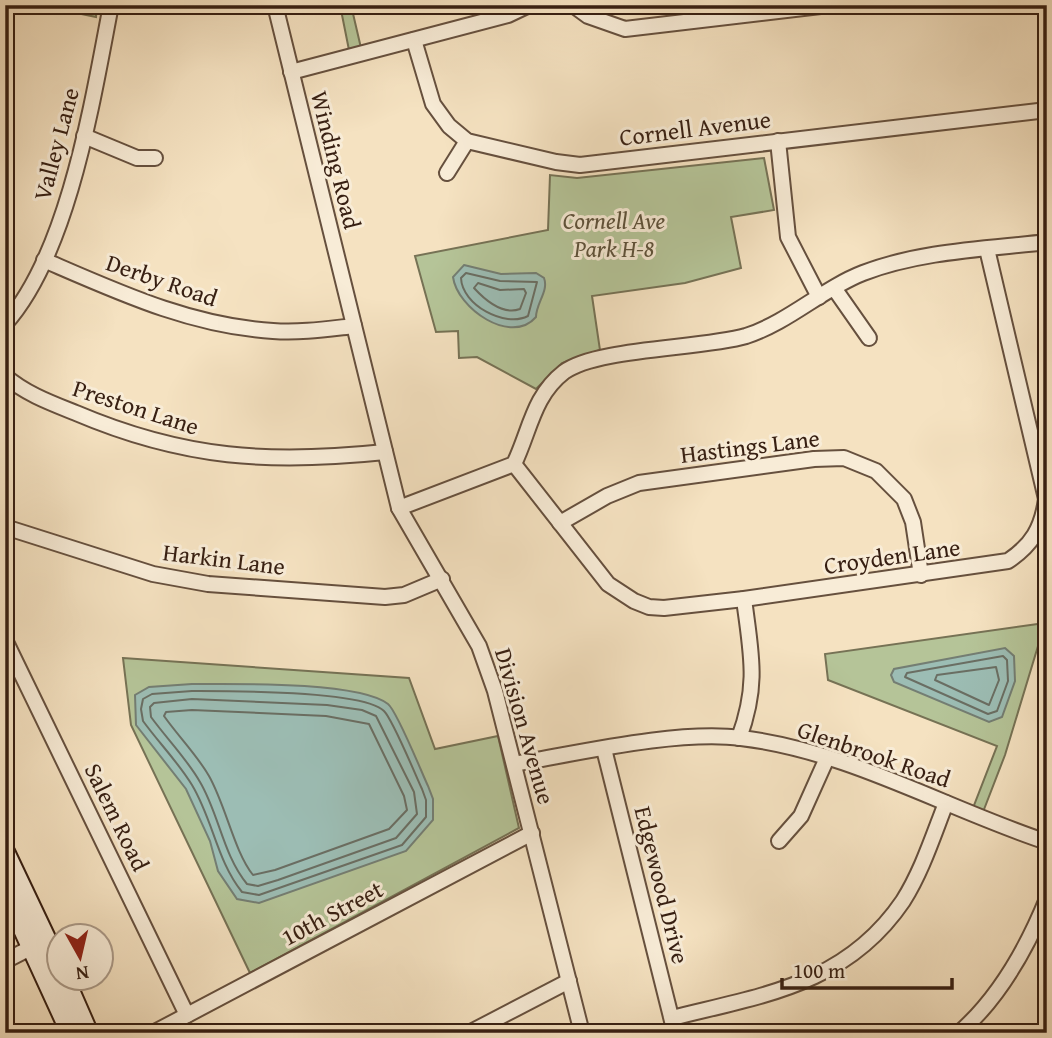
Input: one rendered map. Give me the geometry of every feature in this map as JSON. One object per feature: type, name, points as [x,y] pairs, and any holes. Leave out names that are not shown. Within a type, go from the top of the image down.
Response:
[{"type":"main road","points":[[5,853],[71,1033]]},
{"type":"main road","points":[[5,889],[46,951]]},
{"type":"main road","points":[[70,992],[88,1033]]},
{"type":"street","name":"Valley Lane","points":[[5,324],[23,302],[44,260],[69,194],[111,5]]},
{"type":"street","name":"Winding Road","points":[[275,5],[354,326]]},
{"type":"street","points":[[291,72],[508,15],[529,5]]},
{"type":"street","points":[[573,5],[588,16],[625,29],[829,5]]},
{"type":"street","points":[[414,40],[433,104],[449,126],[467,141],[447,173]]},
{"type":"street","name":"Cornell Avenue","points":[[467,141],[580,165],[1047,110]]},
{"type":"street","points":[[84,136],[137,158],[155,158]]},
{"type":"street","points":[[778,141],[788,237],[819,297]]},
{"type":"street","points":[[399,508],[514,464],[538,400],[567,370],[592,359],[747,335],[780,322],[860,274],[891,263],[1047,242]]},
{"type":"street","name":"Croyden Lane","points":[[514,464],[608,584],[634,601],[664,608],[1008,562],[1030,544],[1044,516],[1044,484],[987,249]]},
{"type":"street","name":"Derby Road","points":[[44,260],[132,298],[196,320],[276,331],[354,326]]},
{"type":"street","points":[[834,288],[869,338]]},
{"type":"street","name":"Division Avenue","points":[[354,326],[399,508],[419,547],[442,579],[479,646],[495,691],[582,1033]]},
{"type":"street","name":"Preston Lane","points":[[5,376],[29,393],[106,426],[195,452],[264,459],[314,459],[385,452]]},
{"type":"street","name":"Hastings Lane","points":[[560,523],[607,496],[639,483],[814,459],[844,458],[876,471],[904,499],[913,522],[921,575]]},
{"type":"street","name":"Harkin Lane","points":[[5,527],[125,567],[208,584],[385,597],[404,595],[442,579]]},
{"type":"street","points":[[739,738],[753,692],[754,674],[744,599]]},
{"type":"street","name":"Salem Road","points":[[5,639],[187,1015]]},
{"type":"street","name":"Glenbrook Road","points":[[514,764],[695,738],[739,738],[795,747],[856,766],[1047,842]]},
{"type":"street","name":"Edgewood Drive","points":[[604,749],[673,1026]]},
{"type":"street","points":[[779,841],[801,816],[827,758]]},
{"type":"street","points":[[673,1026],[791,988],[824,974],[860,949],[904,899],[922,864],[946,803]]},
{"type":"street","name":"10th Street","points":[[153,1033],[532,834]]},
{"type":"street","points":[[959,1033],[1008,975],[1032,935],[1047,899]]},
{"type":"street","points":[[5,961],[40,943]]},
{"type":"street","points":[[470,1033],[569,981]]},
{"type":"green space","points":[[38,5],[97,5],[96,17]]},
{"type":"green space","points":[[340,5],[351,5],[361,48],[349,50]]},
{"type":"green space","name":"Cornell Ave Park H-8","points":[[764,158],[774,210],[731,217],[741,268],[685,283],[592,296],[600,350],[562,363],[536,389],[477,357],[459,358],[458,331],[436,332],[415,256],[548,230],[550,175],[577,178]]},
{"type":"green space","points":[[1045,623],[1005,755],[983,812],[973,808],[997,746],[828,680],[825,654]]},
{"type":"green space","points":[[123,658],[409,678],[435,749],[498,736],[519,828],[250,973],[131,725]]},
{"type":"water","points":[[464,265],[501,274],[536,273],[544,278],[545,288],[536,317],[525,325],[513,327],[487,320],[474,311],[457,289],[453,277]]},
{"type":"water","points":[[1005,648],[1014,656],[1015,681],[1002,717],[989,722],[894,682],[891,675],[894,669]]},
{"type":"water","points":[[192,684],[294,685],[350,691],[388,704],[403,729],[428,786],[433,799],[433,820],[406,851],[259,903],[237,899],[218,871],[210,841],[186,789],[136,725],[135,695],[149,687]]}]
